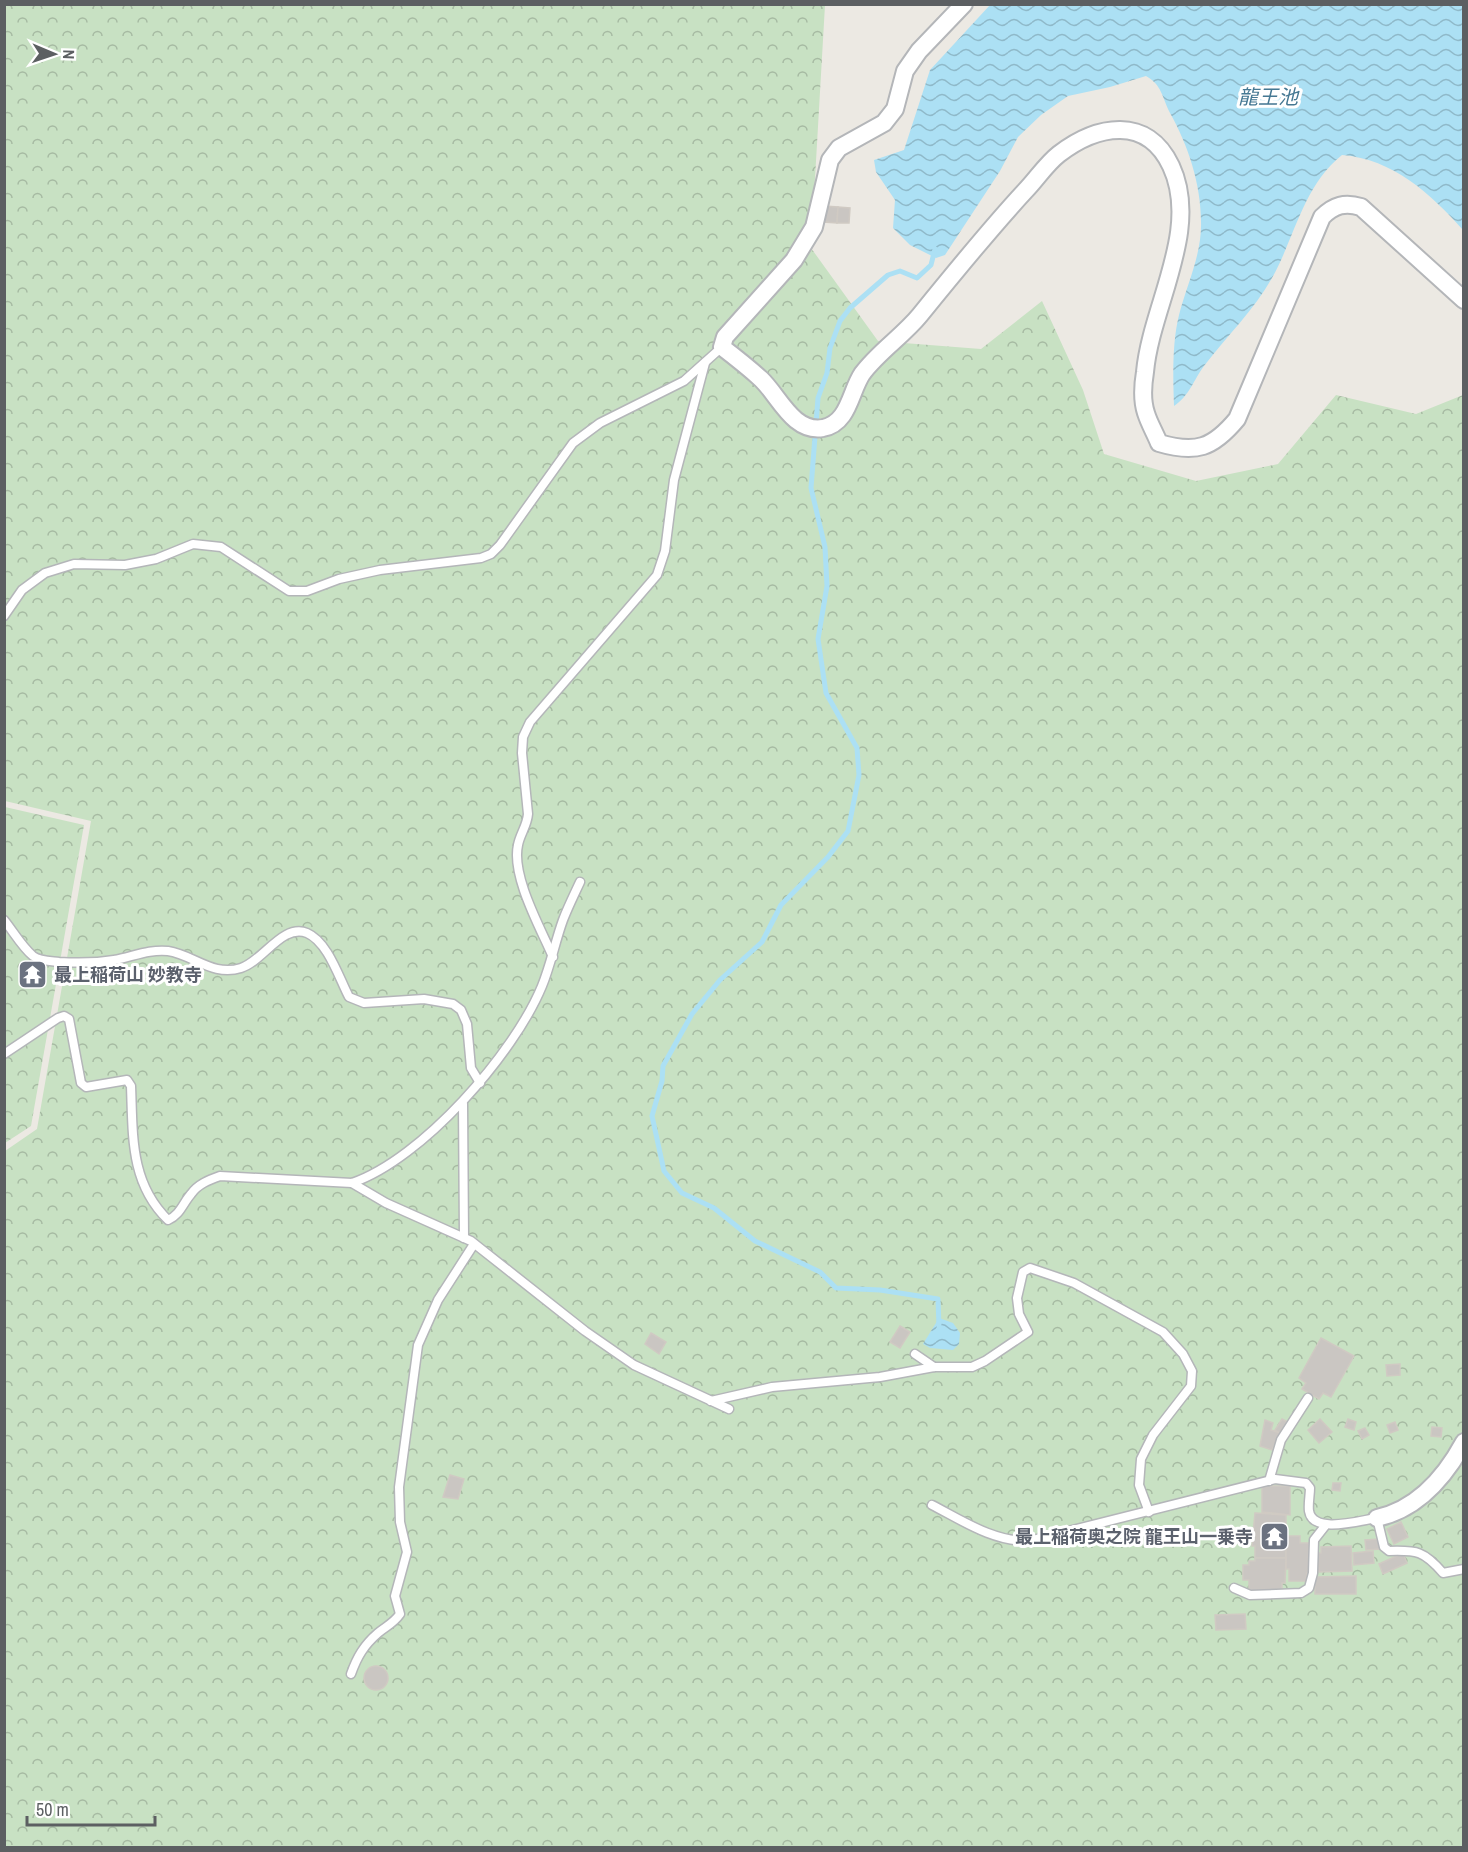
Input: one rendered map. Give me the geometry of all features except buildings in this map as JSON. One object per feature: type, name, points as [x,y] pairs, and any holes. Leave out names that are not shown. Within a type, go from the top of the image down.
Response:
[{"type":"street","points":[[964,4],[919,51],[905,71],[895,109],[884,123],[839,148],[830,160],[814,227],[794,260],[732,330],[722,347],[762,380],[794,418],[807,427],[824,428],[843,415],[862,375],[913,323],[993,226],[1059,154],[1088,137],[1111,128],[1137,131],[1156,145],[1171,165],[1180,191],[1180,229],[1147,343],[1144,382],[1145,412],[1159,443],[1177,449],[1203,448],[1225,433],[1237,419],[1322,217],[1331,207],[1349,203],[1361,207],[1464,300]]},
{"type":"street","points":[[1377,1518],[1397,1513],[1432,1488],[1452,1463],[1464,1442]]},
{"type":"lane","points":[[4,616],[21,590],[45,573],[74,564],[125,565],[156,559],[193,544],[221,547],[289,591],[307,591],[339,579],[380,570],[480,558],[491,554],[500,545],[573,442],[600,423],[684,381],[722,347]]},
{"type":"lane","points":[[553,957],[517,864],[518,844],[527,826],[528,814],[522,753],[523,737],[537,714],[657,575],[664,551],[674,480],[705,362]]},
{"type":"lane","points":[[4,1054],[58,1018],[64,1016],[69,1019],[81,1083],[86,1087],[127,1080],[130,1086],[133,1157],[142,1184],[156,1208],[168,1220],[176,1217],[192,1192],[205,1182],[220,1176],[352,1183],[370,1177],[422,1140],[463,1104],[480,1083],[542,988],[563,920],[580,882]]},
{"type":"lane","points":[[4,920],[34,957],[47,961],[79,963],[112,961],[154,951],[169,951],[217,970],[242,968],[257,960],[283,937],[294,932],[306,933],[323,946],[349,997],[364,1003],[424,999],[453,1004],[460,1010],[467,1024],[471,1068],[480,1083]]},
{"type":"lane","points":[[463,1104],[464,1238]]},
{"type":"lane","points":[[352,1183],[386,1203],[474,1244],[585,1331],[634,1365],[729,1408]]},
{"type":"lane","points":[[351,1674],[359,1652],[379,1631],[394,1623],[400,1614],[397,1587],[407,1552],[400,1522],[399,1487],[418,1345],[438,1300],[474,1244]]},
{"type":"lane","points":[[711,1401],[772,1387],[880,1377],[934,1367],[972,1366],[1028,1332],[1018,1314],[1017,1298],[1023,1272],[1030,1268],[1074,1283],[1163,1332],[1183,1354],[1192,1371],[1191,1386],[1153,1435],[1141,1459],[1139,1485],[1149,1512]]},
{"type":"lane","points":[[915,1354],[934,1367]]},
{"type":"lane","points":[[1269,1480],[1281,1440],[1308,1398]]},
{"type":"lane","points":[[932,1505],[1011,1541],[1029,1541],[1269,1480],[1306,1483],[1310,1488],[1309,1512],[1313,1519],[1325,1526],[1377,1518],[1384,1547],[1389,1551],[1420,1552],[1431,1558],[1443,1573],[1464,1569]]},
{"type":"lane","points":[[1234,1588],[1250,1595],[1301,1593],[1309,1588],[1313,1573],[1314,1540],[1325,1526]]},
{"type":"green space","points":[[5,5],[825,5],[811,248],[878,341],[981,349],[1042,301],[1083,390],[1104,454],[1196,481],[1278,464],[1336,395],[1416,414],[1463,395],[1463,1847],[5,1847],[5,1151],[37,1129],[91,821],[5,801]]},
{"type":"green space","name":"最上稲荷山 妙教寺","points":[[5,807],[84,825],[31,1126],[5,1143]]},
{"type":"water","name":"龍王池","points":[[990,5],[1463,5],[1463,230],[1410,180],[1378,163],[1342,155],[1318,182],[1309,197],[1265,290],[1204,366],[1188,392],[1174,406],[1175,337],[1201,234],[1199,193],[1182,138],[1159,87],[1146,76],[1068,96],[1041,115],[1018,137],[1000,171],[945,255],[936,258],[910,245],[893,228],[895,200],[876,172],[874,160],[904,150],[930,70]]},
{"type":"water","points":[[939,1318],[953,1323],[960,1333],[959,1344],[953,1350],[930,1348],[923,1344]]},
{"type":"waterway","points":[[935,249],[931,265],[917,278],[900,271],[888,275],[850,308],[840,321],[830,348],[827,373],[818,398],[811,488],[825,547],[827,586],[818,639],[826,693],[857,748],[859,775],[848,831],[828,857],[781,905],[762,942],[720,980],[692,1014],[663,1066],[662,1081],[652,1116],[664,1171],[682,1193],[714,1208],[755,1241],[820,1272],[836,1288],[880,1290],[938,1299],[939,1327]]},
{"type":"place","name":"最上稲荷山 妙教寺","points":[[33,975]]},
{"type":"place","name":"最上稲荷奥之院 龍王山一乗寺","points":[[1274,1537]]}]
